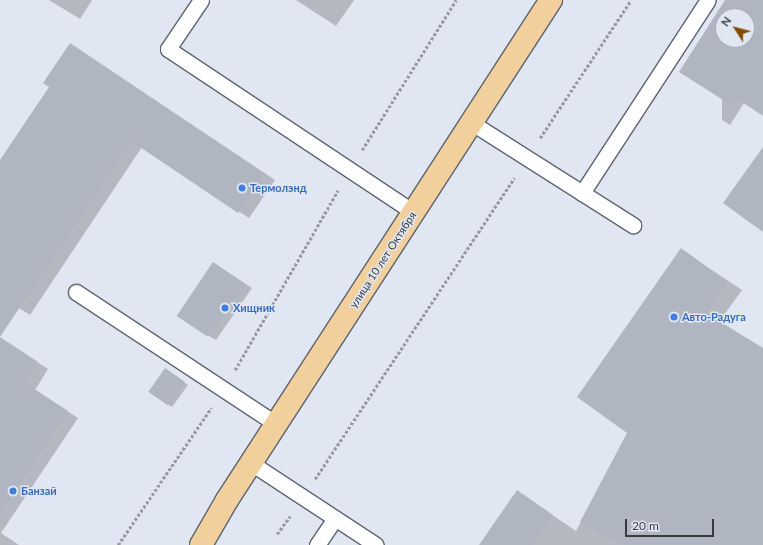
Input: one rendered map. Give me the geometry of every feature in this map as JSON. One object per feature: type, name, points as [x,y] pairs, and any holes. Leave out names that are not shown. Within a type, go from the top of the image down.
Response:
[{"type":"main road","name":"улица 10 лет Октября","points":[[201,545],[215,520],[276,424],[551,0]]},
{"type":"main road","name":"улица 10 лет Октября","points":[[193,545],[215,520]]},
{"type":"lane","points":[[201,0],[168,49],[413,212]]},
{"type":"lane","points":[[582,193],[708,0]]},
{"type":"lane","points":[[472,123],[633,225]]},
{"type":"lane","points":[[76,292],[276,424]]},
{"type":"lane","points":[[251,463],[376,545]]},
{"type":"lane","points":[[317,545],[335,518]]},
{"type":"path","points":[[118,545],[223,390],[349,170],[456,0]]},
{"type":"path","points":[[277,534],[303,497],[631,0]]},
{"type":"building","points":[[725,0],[763,0],[763,116],[736,98],[731,105],[679,72],[715,16],[715,48],[755,48],[755,8],[720,8]]},
{"type":"building","points":[[70,43],[264,173],[238,213],[131,141],[0,337],[0,160],[49,87],[43,83]]},
{"type":"building","points":[[763,147],[763,232],[723,203]]},
{"type":"building","points":[[681,248],[728,282],[706,313],[763,348],[763,545],[624,545],[580,522],[627,433],[577,397]]},
{"type":"building","points":[[213,262],[244,283],[207,337],[177,316]]},
{"type":"building","points":[[0,337],[38,362],[25,383],[68,411],[0,513]]},
{"type":"building","points":[[165,368],[185,382],[168,406],[148,392]]},
{"type":"building","points":[[517,490],[553,515],[531,545],[479,545]]},
{"type":"place","name":"Термолэнд","points":[[242,188]]},
{"type":"place","name":"Хищник","points":[[225,308]]},
{"type":"place","name":"Авто-Радуга","points":[[674,317]]},
{"type":"place","name":"Банзай","points":[[13,491]]}]
